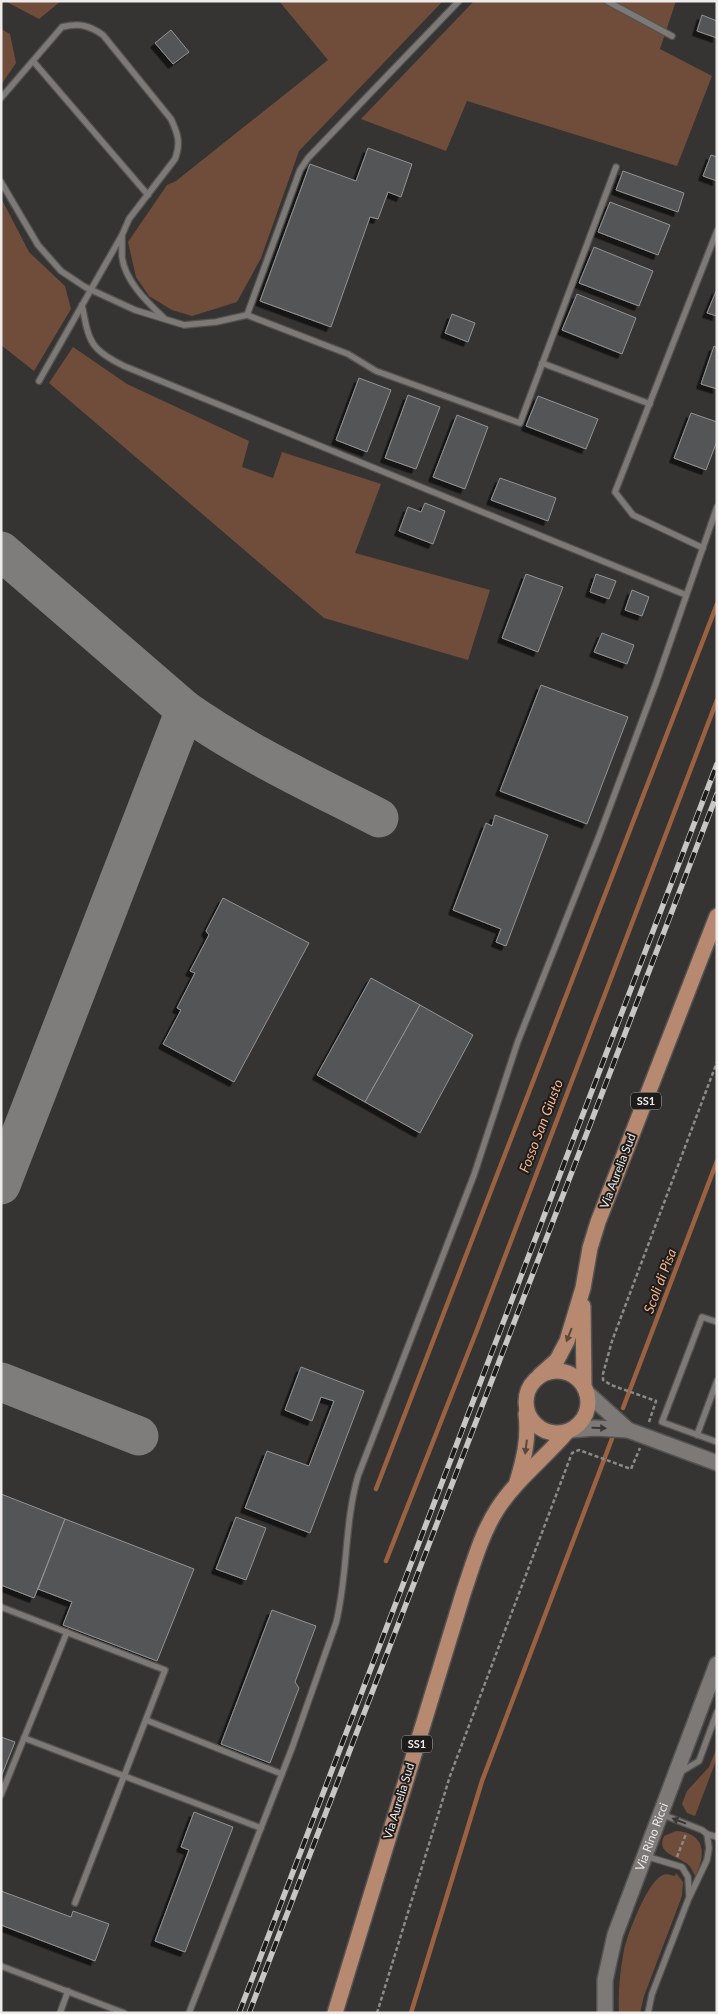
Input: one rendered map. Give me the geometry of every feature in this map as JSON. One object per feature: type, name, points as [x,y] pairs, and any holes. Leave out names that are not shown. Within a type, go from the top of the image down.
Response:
[{"type":"main road","name":"Via Aurelia Sud","points":[[582,1288],[590,1248],[598,1222],[717,916]]},
{"type":"main road","name":"SS1","points":[[517,1483],[526,1454],[528,1430],[525,1402],[527,1391],[531,1384],[557,1360],[562,1352],[572,1328],[582,1288]]},
{"type":"main road","name":"SS1","points":[[517,1483],[585,1416],[588,1402],[585,1390],[582,1288]]},
{"type":"main road","points":[[540,1375],[562,1371],[575,1377],[585,1390]]},
{"type":"main road","points":[[526,1410],[531,1421],[540,1429],[552,1433],[569,1431]]},
{"type":"main road","name":"Via Aurelia Sud","points":[[335,2013],[463,1594],[486,1530],[498,1509],[517,1483]]},
{"type":"street","points":[[585,1390],[628,1430]]},
{"type":"street","points":[[569,1431],[595,1428],[628,1430],[717,1463]]},
{"type":"street","name":"Via Rino Ricci","points":[[605,2013],[605,1980],[610,1952],[644,1856],[716,1669]]},
{"type":"lane","points":[[247,315],[300,170],[308,158],[459,1]]},
{"type":"lane","points":[[607,1],[672,36]]},
{"type":"lane","points":[[1,98],[62,27],[75,24],[91,26],[103,35],[171,119],[179,135],[179,148],[175,159],[129,219],[122,235],[39,381]]},
{"type":"lane","points":[[33,61],[148,195]]},
{"type":"lane","points":[[1,182],[38,246],[61,270],[91,289],[135,310],[184,325],[216,322],[247,315],[348,354],[376,371],[520,422],[616,167]]},
{"type":"lane","points":[[703,548],[632,515],[615,492],[717,231]]},
{"type":"lane","points":[[122,235],[122,259],[131,280],[142,298],[165,319]]},
{"type":"lane","points":[[82,305],[88,339],[106,357],[124,366],[686,595]]},
{"type":"lane","points":[[542,364],[650,404]]},
{"type":"lane","points":[[189,2013],[282,1774],[336,1624],[341,1603],[349,1514],[358,1476],[474,1175],[518,1041],[599,836],[717,507]]},
{"type":"lane","points":[[717,1322],[702,1317],[662,1422],[717,1442]]},
{"type":"lane","points":[[697,1435],[717,1381]]},
{"type":"lane","points":[[1,1606],[165,1670],[75,1903]]},
{"type":"lane","points":[[1,1795],[67,1632]]},
{"type":"lane","points":[[675,1775],[699,1761],[717,1712]]},
{"type":"lane","points":[[146,1720],[282,1774]]},
{"type":"lane","points":[[24,1738],[261,1828]]},
{"type":"lane","points":[[661,1814],[717,1837]]},
{"type":"lane","points":[[648,2013],[652,1994],[688,1900],[707,1860],[709,1848],[707,1834]]},
{"type":"lane","points":[[644,1856],[682,1867],[688,1877],[688,1900]]},
{"type":"lane","points":[[1,1966],[124,2013]]},
{"type":"lane","points":[[60,2013],[68,1991]]},
{"type":"path","points":[[649,1422],[656,1401],[612,1385],[604,1380],[603,1374],[612,1341],[717,1062]]},
{"type":"path","points":[[377,2013],[450,1776],[572,1453],[579,1450],[631,1469],[640,1447]]},
{"type":"path","points":[[677,1858],[687,1832]]},
{"type":"shaded area","points":[[5,1],[61,1],[39,19]]},
{"type":"shaded area","points":[[279,1],[443,1],[299,151],[261,258],[237,302],[192,316],[172,310],[149,296],[136,277],[128,242],[167,185],[176,181],[328,60]]},
{"type":"shaded area","points":[[474,1],[676,1],[660,49],[712,76],[677,166],[467,101],[446,151],[361,119]]},
{"type":"shaded area","points":[[1,29],[10,34],[16,63],[1,85]]},
{"type":"shaded area","points":[[1,198],[29,252],[65,286],[71,309],[34,371],[1,345]]},
{"type":"shaded area","points":[[73,347],[127,384],[249,441],[242,467],[273,478],[282,452],[381,484],[355,553],[490,590],[468,660],[324,618],[49,383]]},
{"type":"shaded area","points":[[717,1747],[717,1758],[695,1816],[687,1813],[682,1804],[687,1791],[709,1767]]},
{"type":"shaded area","points":[[676,1831],[693,1836],[701,1846],[701,1860],[695,1876],[688,1864],[668,1853],[663,1846],[664,1836]]},
{"type":"shaded area","points":[[676,1873],[683,1882],[682,1896],[644,1996],[640,2013],[619,2013],[620,1974],[626,1942],[634,1921],[645,1897],[657,1880],[664,1874],[675,1876]]},
{"type":"building","points":[[702,15],[717,21],[717,38],[697,31]]},
{"type":"building","points":[[171,30],[189,52],[173,64],[155,43]]},
{"type":"building","points":[[368,148],[412,164],[401,197],[388,192],[378,219],[370,217],[331,327],[260,301],[310,164],[356,181]]},
{"type":"building","points":[[711,155],[717,157],[717,181],[703,176]]},
{"type":"building","points":[[623,171],[684,193],[678,212],[616,190]]},
{"type":"building","points":[[610,202],[670,225],[658,255],[598,232]]},
{"type":"building","points":[[594,247],[653,271],[639,306],[579,283]]},
{"type":"building","points":[[717,289],[717,316],[707,313]]},
{"type":"building","points":[[577,294],[636,318],[622,354],[562,330]]},
{"type":"building","points":[[452,314],[475,323],[468,342],[445,333]]},
{"type":"building","points":[[714,346],[717,348],[717,389],[701,384]]},
{"type":"building","points":[[359,378],[391,390],[367,452],[336,440]]},
{"type":"building","points":[[408,395],[440,407],[416,469],[385,458]]},
{"type":"building","points":[[538,396],[598,419],[586,449],[526,426]]},
{"type":"building","points":[[691,413],[717,422],[717,441],[706,470],[674,458]]},
{"type":"building","points":[[457,415],[488,427],[465,489],[433,477]]},
{"type":"building","points":[[500,478],[556,498],[548,521],[491,500]]},
{"type":"building","points":[[425,503],[445,511],[433,544],[399,531],[408,507],[421,512]]},
{"type":"building","points":[[526,574],[563,587],[538,652],[502,638]]},
{"type":"building","points":[[596,574],[616,581],[609,599],[590,592]]},
{"type":"building","points":[[632,590],[649,597],[642,616],[625,610]]},
{"type":"building","points":[[602,633],[634,645],[627,664],[594,652]]},
{"type":"building","points":[[541,685],[628,717],[587,824],[500,791]]},
{"type":"building","points":[[495,815],[548,835],[506,946],[496,942],[501,929],[453,910],[486,823],[492,826]]},
{"type":"building","points":[[223,898],[309,943],[234,1082],[163,1044],[181,1010],[177,1008],[195,973],[190,971],[209,935],[206,931]]},
{"type":"building","points":[[371,978],[420,1005],[365,1102],[317,1075]]},
{"type":"building","points":[[420,1005],[473,1035],[420,1133],[365,1102]]},
{"type":"building","points":[[301,1367],[364,1391],[310,1533],[245,1508],[267,1451],[309,1466],[334,1401],[321,1397],[312,1421],[285,1410]]},
{"type":"building","points":[[1,1494],[65,1519],[34,1598],[1,1585]]},
{"type":"building","points":[[236,1517],[266,1528],[246,1580],[216,1569]]},
{"type":"building","points":[[65,1519],[194,1569],[157,1661],[63,1625],[72,1602],[38,1589]]},
{"type":"building","points":[[272,1610],[316,1626],[295,1682],[299,1688],[270,1763],[221,1744]]},
{"type":"building","points":[[1,1737],[15,1742],[1,1777]]},
{"type":"building","points":[[194,1812],[233,1827],[185,1952],[155,1941],[189,1850],[181,1847]]},
{"type":"building","points":[[1,1891],[71,1917],[73,1911],[109,1924],[95,1961],[1,1925]]},
{"type":"waterway","points":[[376,1489],[717,604]]},
{"type":"waterway","name":"Fosso San Giusto","points":[[386,1561],[477,1330],[717,700]]},
{"type":"waterway","name":"Scoli di Pisa","points":[[623,1408],[717,1161]]},
{"type":"waterway","points":[[411,2013],[482,1781],[613,1436]]},
{"type":"taxiway","points":[[1,551],[185,710],[256,754],[379,818]]},
{"type":"taxiway","points":[[1,1185],[185,710]]},
{"type":"taxiway","points":[[1,1382],[139,1436]]},
{"type":"railway","points":[[239,2013],[717,764]]},
{"type":"railway","points":[[249,2013],[717,794]]}]
